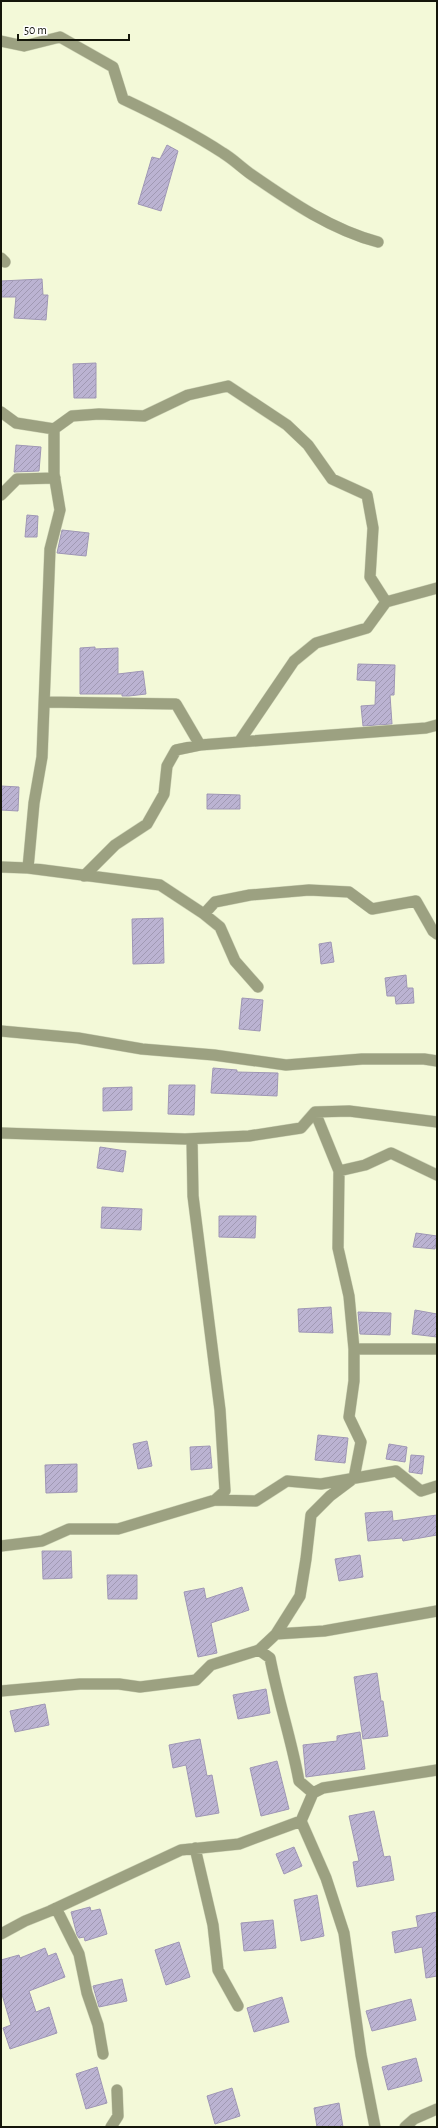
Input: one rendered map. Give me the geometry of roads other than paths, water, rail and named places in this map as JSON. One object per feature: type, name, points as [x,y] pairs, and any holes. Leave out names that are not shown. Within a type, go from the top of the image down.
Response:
[{"type":"street","points":[[1,41],[24,46],[60,37],[113,67],[124,99],[165,119],[223,153],[251,174],[313,215],[354,236],[378,242]]},
{"type":"street","points":[[1,412],[16,423],[54,429],[72,416],[99,414],[144,416],[188,395],[228,386],[287,425],[308,445],[332,479],[367,495],[373,528],[370,577],[386,602]]},
{"type":"street","points":[[28,868],[34,803],[42,757],[50,548],[60,510],[54,478],[54,429]]},
{"type":"street","points":[[1,495],[17,479],[54,478]]},
{"type":"street","points":[[239,742],[294,661],[316,643],[367,628],[386,602],[437,588]]},
{"type":"street","points":[[45,702],[176,704],[200,744]]},
{"type":"street","points":[[84,876],[115,845],[147,824],[164,794],[167,766],[176,750],[200,744],[426,728],[437,725]]},
{"type":"street","points":[[1,867],[28,868],[160,885],[204,914],[220,927],[235,961],[258,986]]},
{"type":"street","points":[[204,914],[215,902],[250,895],[309,890],[349,892],[372,908],[416,901],[433,931],[437,934]]},
{"type":"street","points":[[1,1031],[78,1038],[142,1049],[214,1055],[286,1065],[362,1059],[424,1059],[437,1061]]},
{"type":"street","points":[[1,1133],[192,1138],[249,1136],[301,1128],[315,1112],[349,1111],[437,1122]]},
{"type":"street","points":[[1,1691],[80,1684],[119,1684],[140,1687],[196,1680],[211,1665],[259,1650],[276,1634],[300,1596],[311,1515],[330,1496],[354,1478],[361,1442],[348,1417],[354,1381],[354,1349],[349,1296],[338,1248],[339,1171],[315,1112]]},
{"type":"street","points":[[192,1138],[193,1202],[220,1417],[225,1491],[215,1500]]},
{"type":"street","points":[[339,1171],[365,1166],[391,1153],[437,1175]]},
{"type":"street","points":[[354,1349],[437,1350]]},
{"type":"street","points":[[1,1546],[42,1541],[69,1529],[118,1529],[215,1500],[256,1501],[287,1481],[321,1484],[396,1471],[421,1491],[437,1486]]},
{"type":"street","points":[[276,1634],[324,1631],[437,1611]]},
{"type":"street","points":[[259,1650],[270,1658],[277,1695],[292,1745],[298,1781],[313,1792]]},
{"type":"street","points":[[375,2127],[361,2055],[344,1933],[326,1878],[301,1821],[313,1792],[322,1788],[437,1770]]},
{"type":"street","points":[[1,1934],[25,1921],[182,1850],[239,1844],[301,1821]]},
{"type":"street","points":[[195,1848],[213,1925],[218,1970],[238,2006]]},
{"type":"street","points":[[56,1908],[79,1954],[87,1993],[98,2025],[103,2054]]},
{"type":"street","points":[[111,2127],[118,2116],[117,2090]]},
{"type":"street","points":[[405,2127],[414,2119],[437,2109]]}]
